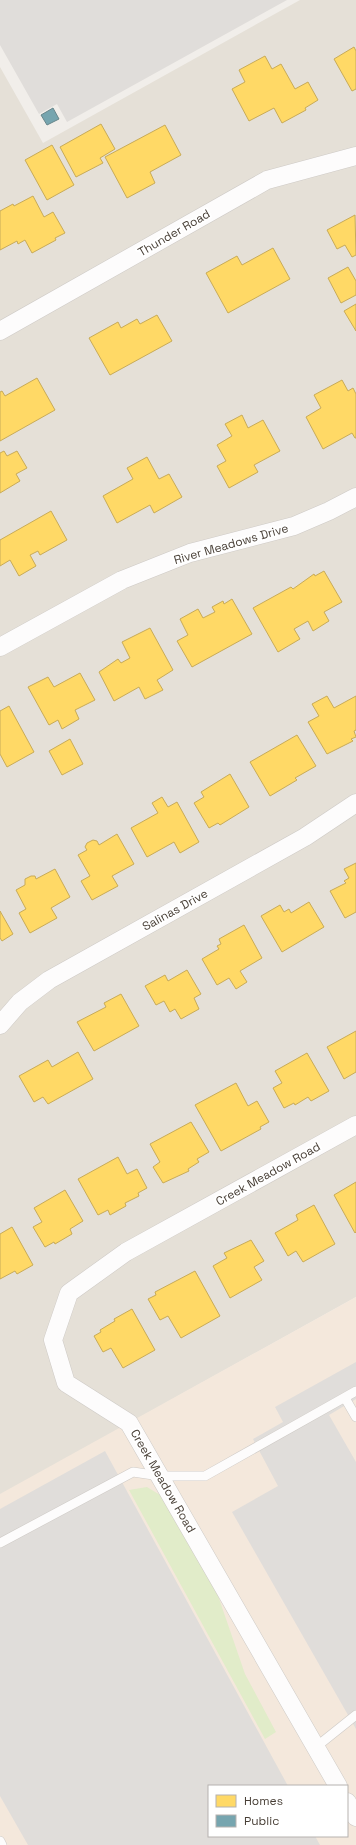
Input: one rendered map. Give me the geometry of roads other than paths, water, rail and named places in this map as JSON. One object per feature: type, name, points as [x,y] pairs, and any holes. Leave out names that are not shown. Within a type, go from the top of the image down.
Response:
[{"type":"street","name":"Thunder Road","points":[[0,331],[267,180],[356,156]]},
{"type":"street","name":"River Meadows Drive","points":[[0,647],[122,580],[190,553],[294,526],[329,511],[356,496]]},
{"type":"street","name":"Salinas Drive","points":[[0,1025],[20,1002],[50,980],[305,837],[356,803]]},
{"type":"street","name":"Creek Meadow Road","points":[[337,1785],[129,1423],[66,1383],[53,1340],[69,1293],[126,1252],[356,1125]]},
{"type":"street","points":[[348,1804],[356,1817]]},
{"type":"lane","points":[[0,1543],[133,1472],[160,1476],[205,1476],[356,1391]]},
{"type":"lane","points":[[345,1398],[356,1417]]},
{"type":"lane","points":[[316,1747],[356,1715]]},
{"type":"lane","points":[[0,1841],[2,1845]]}]
